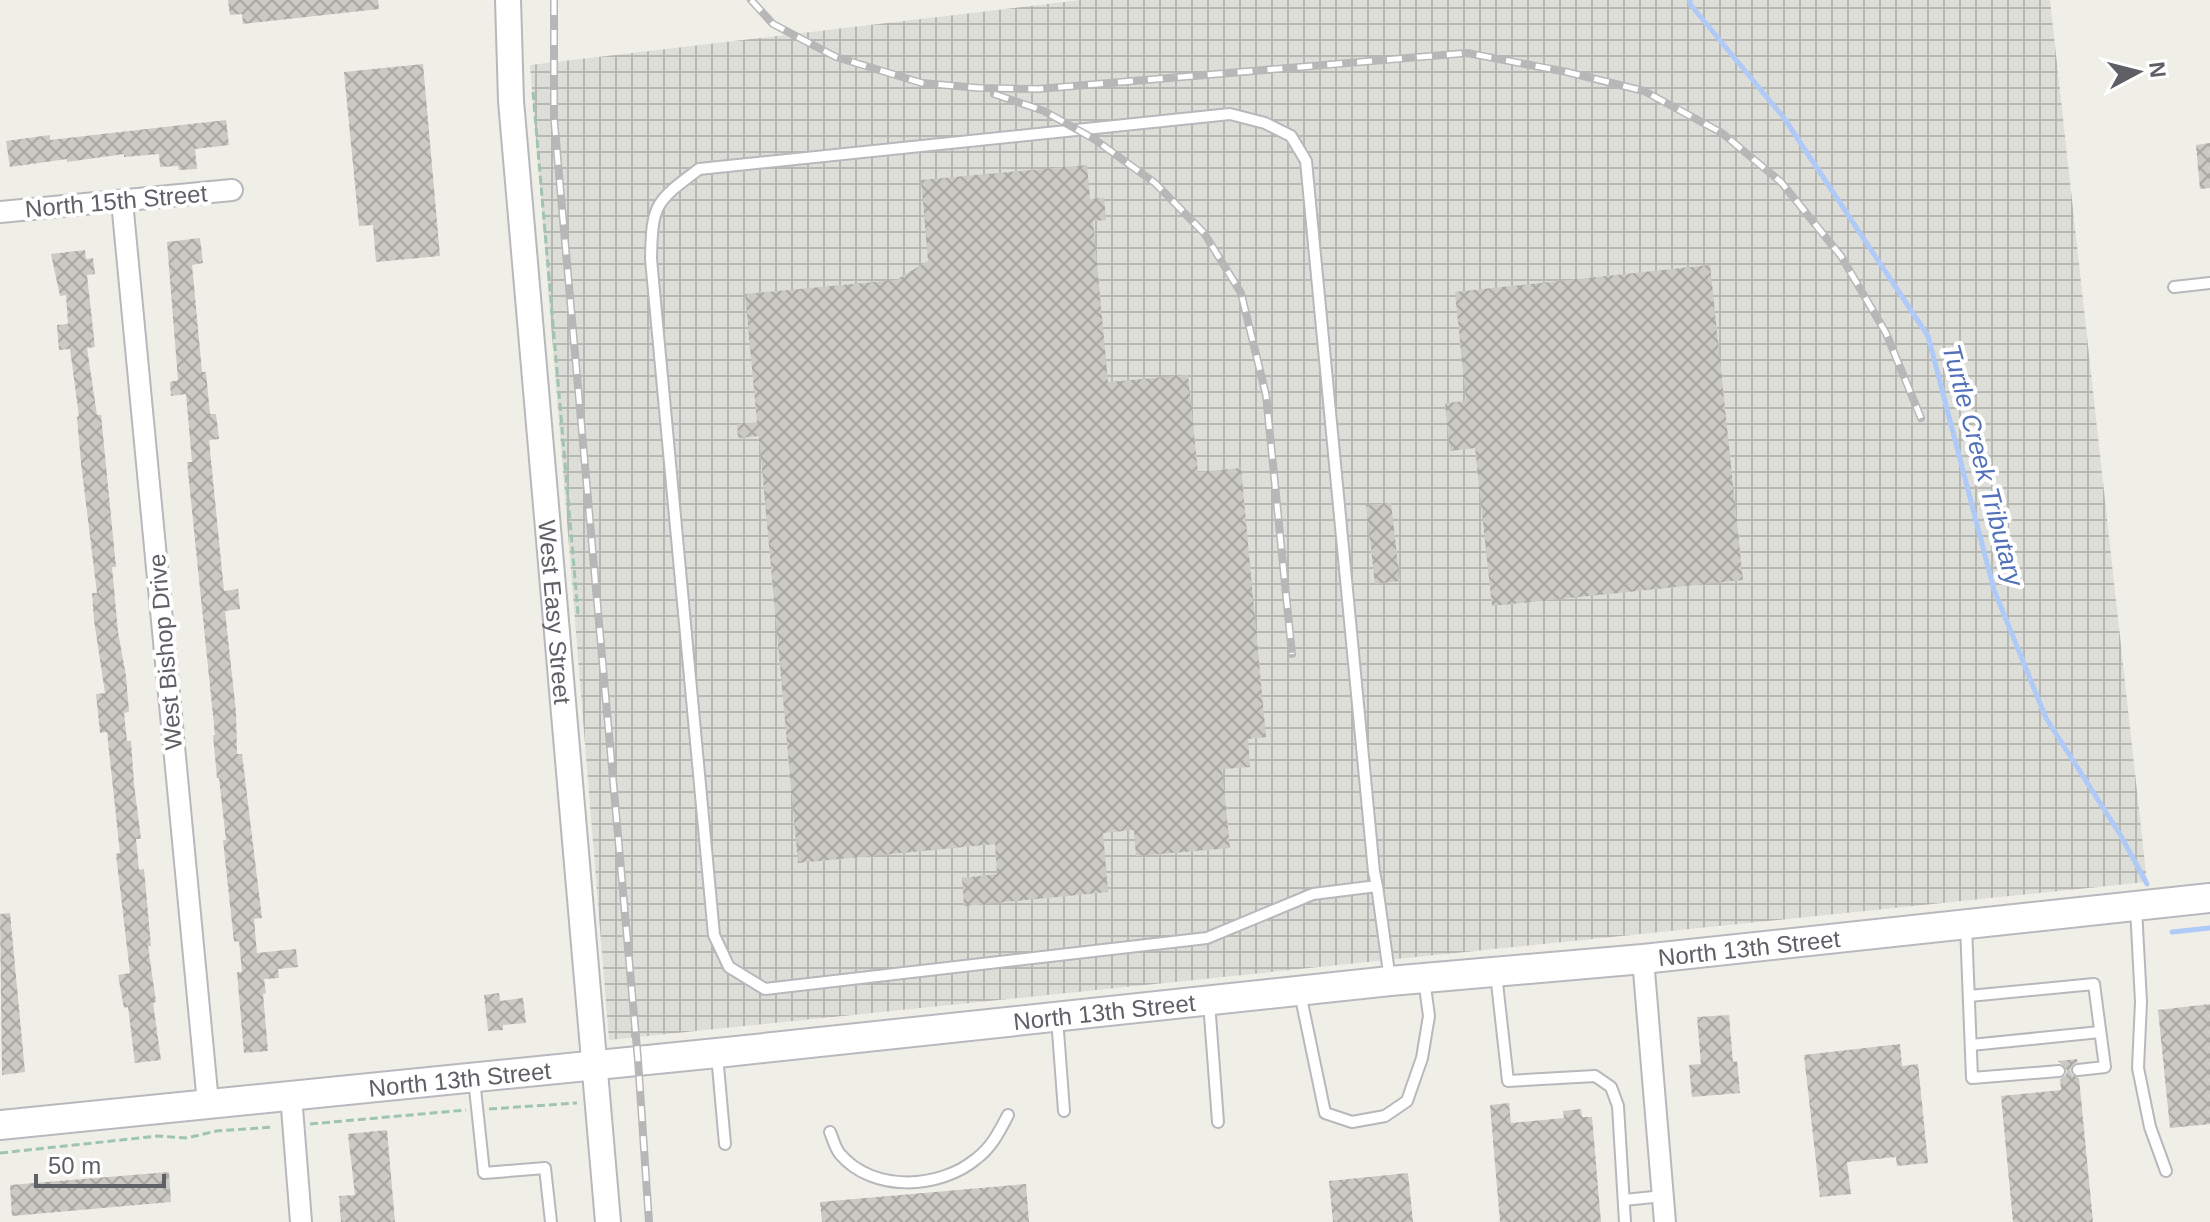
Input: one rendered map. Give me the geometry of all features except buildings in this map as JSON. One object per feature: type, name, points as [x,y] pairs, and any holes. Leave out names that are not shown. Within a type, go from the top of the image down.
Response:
[{"type":"main road","name":"North 13th Street","points":[[0,1125],[1390,981],[1643,959],[2210,898]]},
{"type":"street","name":"West Easy Street","points":[[508,0],[511,101],[608,1222]]},
{"type":"street","name":"North 15th Street","points":[[0,212],[232,190]]},
{"type":"street","name":"West Bishop Drive","points":[[122,201],[208,1103]]},
{"type":"street","points":[[1643,959],[1665,1222]]},
{"type":"street","points":[[291,1095],[301,1222]]},
{"type":"lane","points":[[1377,886],[1313,894],[1207,938],[765,989],[729,967],[714,935],[651,259],[652,219],[666,194],[699,169],[1230,114],[1265,123],[1291,136],[1306,161],[1377,886],[1390,981]]},
{"type":"lane","points":[[2174,287],[2210,283]]},
{"type":"lane","points":[[2136,906],[2141,1002],[2138,1068],[2150,1127],[2166,1171]]},
{"type":"lane","points":[[1965,924],[1972,1078],[2059,1071]]},
{"type":"lane","points":[[1496,972],[1508,1081],[1595,1076],[1611,1087],[1618,1106],[1625,1222]]},
{"type":"lane","points":[[1299,991],[1325,1113],[1352,1122],[1385,1116],[1407,1101],[1422,1058],[1429,1016],[1424,978]]},
{"type":"lane","points":[[1969,996],[2094,984],[2105,1067],[2078,1070]]},
{"type":"lane","points":[[1209,1000],[1218,1122]]},
{"type":"lane","points":[[1056,1016],[1064,1111]]},
{"type":"lane","points":[[1971,1045],[2100,1032]]},
{"type":"lane","points":[[717,1053],[725,1144]]},
{"type":"lane","points":[[474,1077],[484,1173],[545,1168],[551,1222]]},
{"type":"lane","points":[[830,1132],[839,1153],[870,1176],[894,1182],[920,1182],[952,1174],[975,1160],[994,1142],[1008,1115]]},
{"type":"lane","points":[[1624,1200],[1663,1196]]},
{"type":"path","points":[[311,1124],[583,1102]]},
{"type":"path","points":[[0,1153],[158,1136],[187,1138],[216,1131],[276,1127]]},
{"type":"shaded area","points":[[1081,0],[2050,0],[2147,882],[609,1040],[530,65]]},
{"type":"waterway","name":"Turtle Creek Tributary","points":[[1690,0],[1690,4],[1784,118],[1928,336],[1994,590],[2046,718],[2121,836],[2147,884]]},
{"type":"waterway","name":"Turtle Creek Tributary","points":[[2172,932],[2210,928]]},
{"type":"railway","points":[[554,0],[554,118],[638,1060],[649,1222]]},
{"type":"railway","points":[[751,0],[773,24],[836,57],[922,83],[1038,89],[1467,53],[1567,72],[1644,91],[1722,133],[1781,182],[1841,256],[1886,333],[1921,418]]},
{"type":"railway","points":[[994,94],[1044,111],[1094,139],[1155,183],[1204,233],[1241,293],[1266,395],[1292,654]]}]
